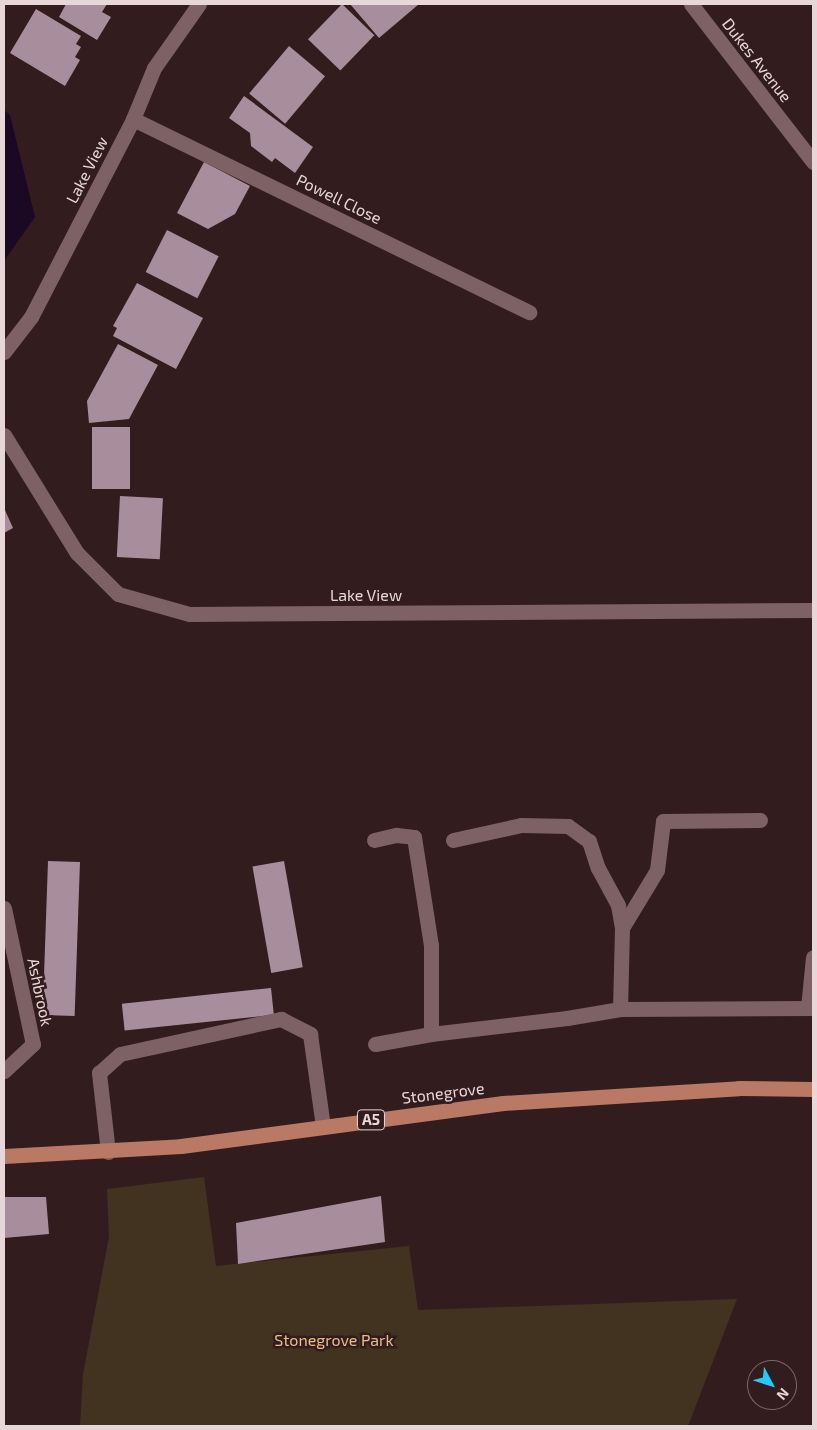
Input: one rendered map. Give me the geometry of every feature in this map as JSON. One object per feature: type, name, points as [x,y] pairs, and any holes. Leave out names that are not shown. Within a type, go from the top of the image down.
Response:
[{"type":"main road","name":"Stonegrove","points":[[4,1156],[108,1152],[180,1146],[503,1103],[739,1088],[813,1089]]},
{"type":"street","name":"Lake View","points":[[4,352],[31,317],[133,119],[154,68],[199,4]]},
{"type":"street","name":"Dukes Avenue","points":[[691,4],[813,162]]},
{"type":"street","name":"Powell Close","points":[[133,119],[529,312]]},
{"type":"street","name":"Lake View","points":[[4,435],[77,553],[118,594],[189,614],[813,610]]},
{"type":"street","points":[[622,928],[657,870],[662,822],[760,820]]},
{"type":"street","points":[[453,840],[521,825],[568,826],[589,841],[598,868],[618,905],[622,928],[620,1009]]},
{"type":"street","points":[[374,840],[396,835],[414,837],[431,945],[432,1034]]},
{"type":"street","name":"Ashbrook","points":[[4,908],[33,1044],[4,1071]]},
{"type":"street","points":[[375,1044],[432,1034],[567,1018],[620,1009],[811,1008],[813,957]]},
{"type":"street","points":[[108,1152],[99,1073],[120,1054],[281,1019],[310,1034],[323,1126]]},
{"type":"green space","name":"Stonegrove Park","points":[[204,1177],[216,1266],[409,1246],[418,1310],[737,1299],[688,1426],[80,1426],[83,1374],[109,1237],[107,1189]]},
{"type":"shaded area","points":[[4,110],[10,115],[35,217],[4,261]]},
{"type":"building","points":[[66,4],[107,4],[102,12],[111,17],[97,40],[59,17]]},
{"type":"building","points":[[342,4],[374,35],[340,71],[308,39]]},
{"type":"building","points":[[350,4],[419,4],[379,38]]},
{"type":"building","points":[[36,9],[81,36],[76,44],[81,47],[75,57],[80,60],[65,86],[10,53]]},
{"type":"building","points":[[289,46],[325,76],[285,124],[249,93]]},
{"type":"building","points":[[244,96],[313,147],[295,173],[275,158],[272,162],[251,146],[250,133],[229,118]]},
{"type":"building","points":[[204,162],[250,186],[235,214],[208,229],[177,213]]},
{"type":"building","points":[[167,230],[219,256],[197,298],[146,272]]},
{"type":"building","points":[[137,283],[203,318],[176,369],[113,336],[117,328],[113,326]]},
{"type":"building","points":[[118,344],[158,365],[129,419],[89,423],[87,401]]},
{"type":"building","points":[[92,427],[130,427],[130,489],[92,489]]},
{"type":"building","points":[[120,496],[163,498],[160,559],[117,557]]},
{"type":"building","points":[[4,508],[13,528],[4,533]]},
{"type":"building","points":[[48,861],[80,862],[75,1016],[43,1015]]},
{"type":"building","points":[[284,861],[303,967],[271,973],[252,867]]},
{"type":"building","points":[[271,988],[274,1015],[125,1031],[122,1004]]},
{"type":"building","points":[[381,1196],[385,1242],[238,1264],[236,1223]]},
{"type":"building","points":[[4,1197],[46,1197],[49,1234],[4,1238]]}]
